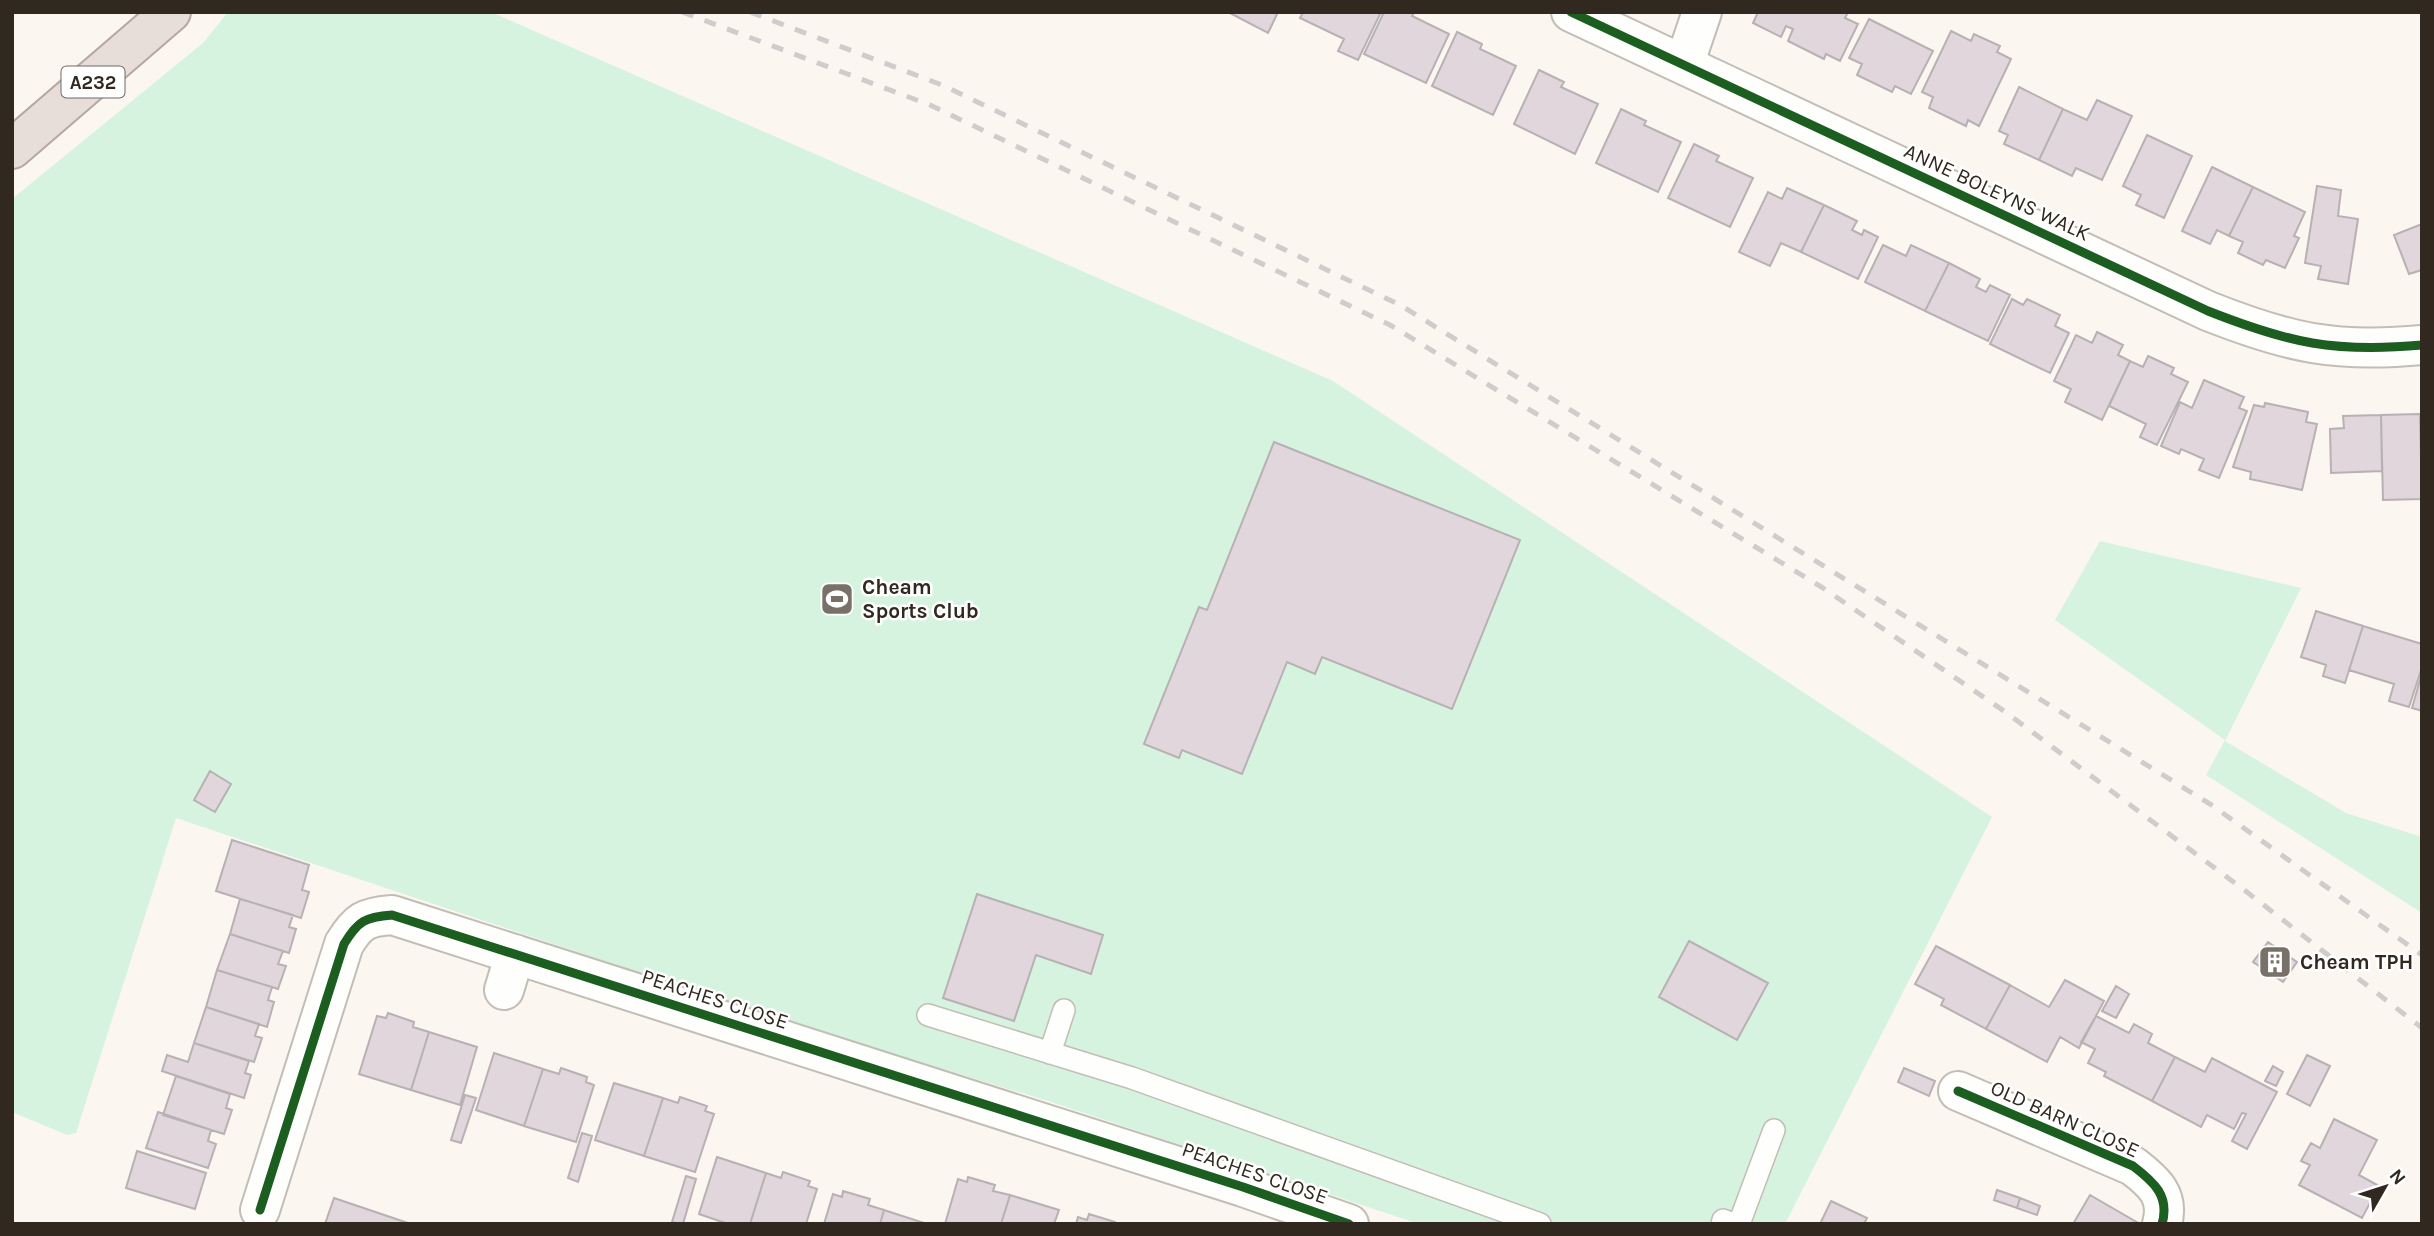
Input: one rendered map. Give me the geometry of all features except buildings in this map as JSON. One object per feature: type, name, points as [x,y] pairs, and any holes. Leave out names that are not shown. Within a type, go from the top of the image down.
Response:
[{"type":"highway","name":"A232","points":[[12,149],[171,12]]},
{"type":"street","name":"ANNE BOLEYNS WALK","points":[[1572,12],[2208,311],[2257,331],[2312,345],[2371,349],[2422,345]]},
{"type":"street","points":[[1685,65],[1702,12]]},
{"type":"street","name":"PEACHES CLOSE","points":[[260,1210],[344,944],[356,924],[375,917],[392,915],[510,972],[1243,1186],[1349,1224]]},
{"type":"street","name":"OLD BARN CLOSE","points":[[1958,1091],[2133,1166],[2153,1181],[2164,1197],[2162,1224]]},
{"type":"lane","points":[[1050,1053],[1064,1010]]},
{"type":"lane","points":[[928,1015],[1132,1078],[1540,1224]]},
{"type":"lane","points":[[1722,1224],[1723,1220],[1737,1224],[1774,1130]]},
{"type":"green space","name":"Cheam Sports Club","points":[[228,12],[491,12],[1333,381],[1992,817],[1785,1224],[1419,1224],[1048,1101],[889,1056],[176,818],[76,1133],[67,1135],[12,1112],[12,199],[203,43]]},
{"type":"green space","points":[[2100,541],[2301,588],[2225,741],[2346,813],[2422,837],[2422,913],[2206,775],[2225,740],[2055,620]]},
{"type":"railway","points":[[682,12],[930,105],[1390,325],[1823,588],[2004,711],[2243,889],[2422,1028]]},
{"type":"railway","points":[[750,12],[942,85],[1400,305],[2210,804],[2422,955]]},
{"type":"cycle path","points":[[1571,12],[2208,311],[2263,331],[2312,343],[2363,348],[2422,345]]},
{"type":"cycle path","points":[[260,1210],[344,944],[358,925],[375,917],[392,915],[1243,1187],[1349,1224]]},
{"type":"cycle path","points":[[1958,1091],[2133,1166],[2158,1190],[2164,1205],[2162,1224]]},
{"type":"place","name":"Cheam Sports Club","points":[[837,599]]},
{"type":"place","name":"Cheam TPH","points":[[2275,962]]}]
